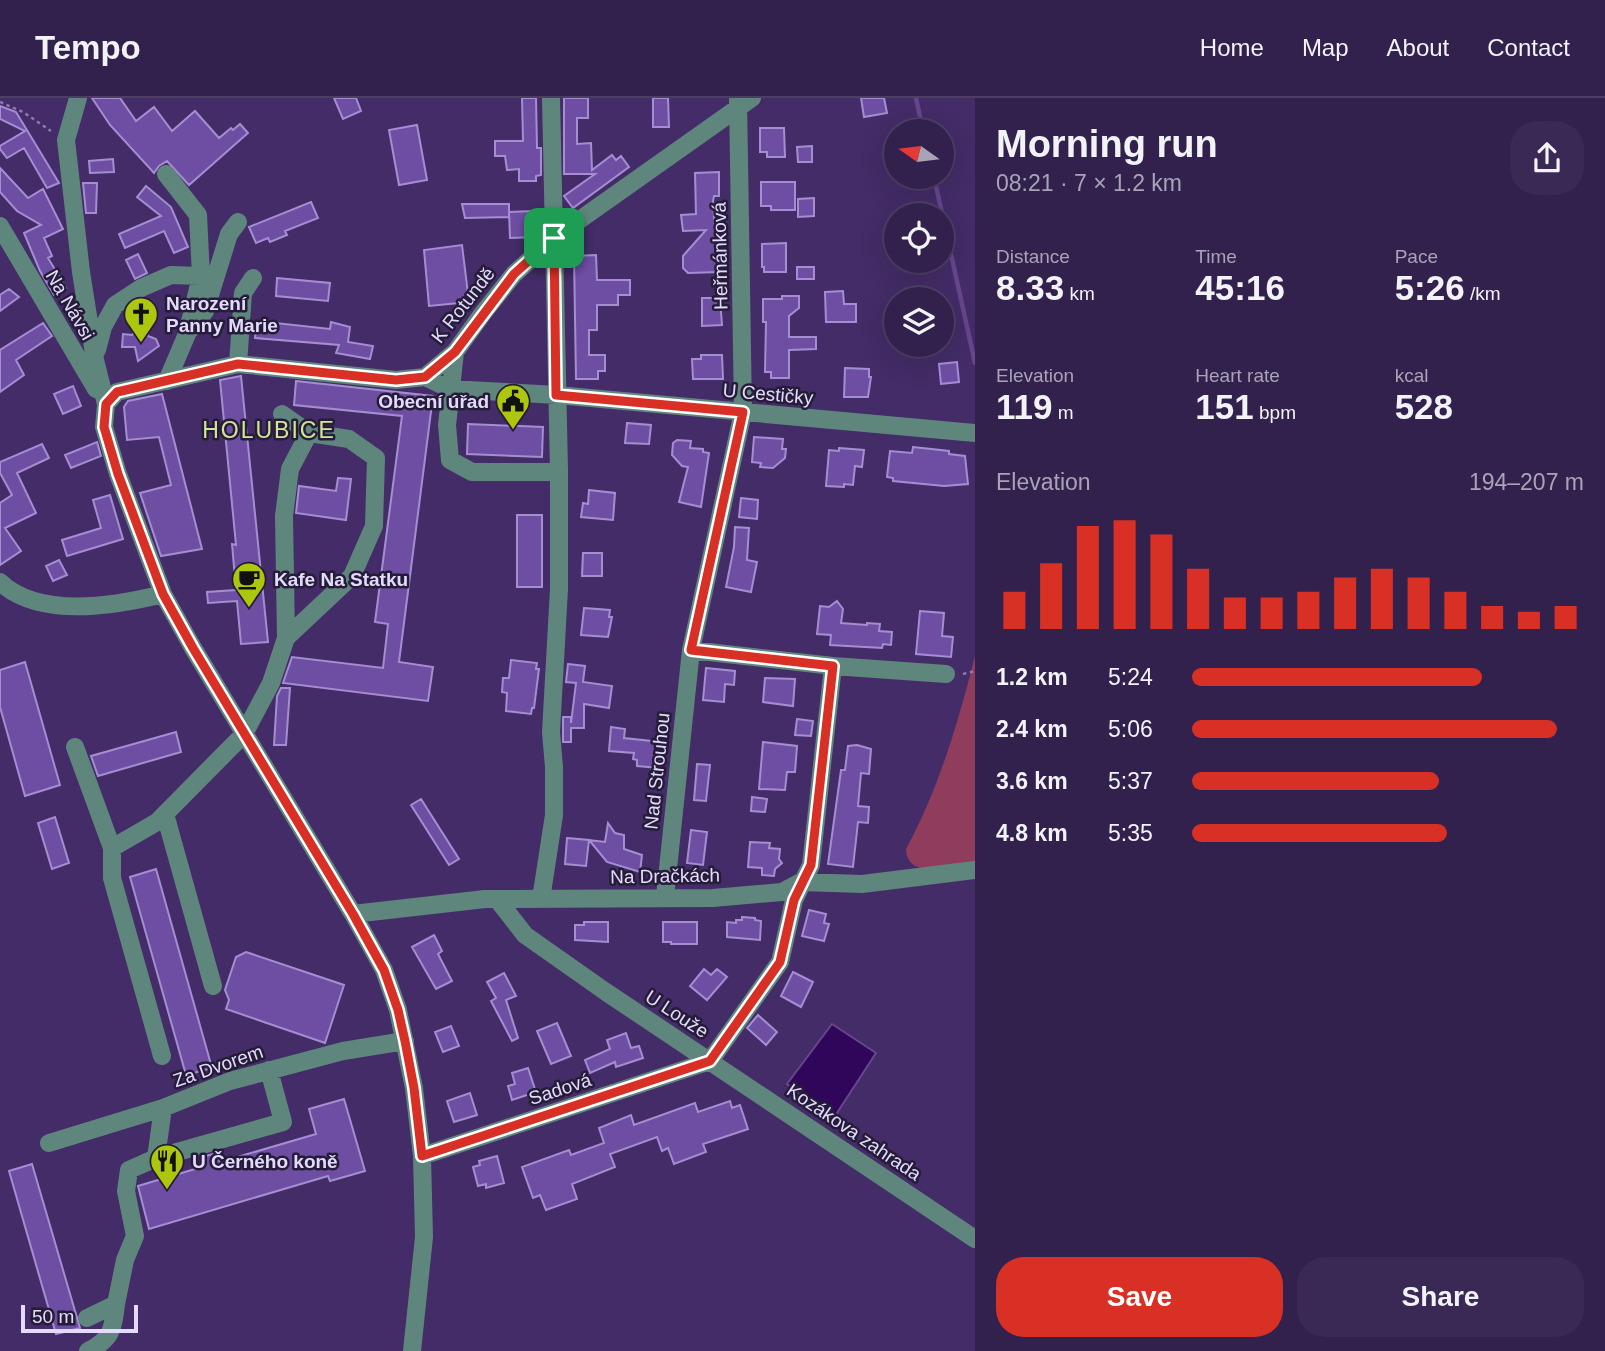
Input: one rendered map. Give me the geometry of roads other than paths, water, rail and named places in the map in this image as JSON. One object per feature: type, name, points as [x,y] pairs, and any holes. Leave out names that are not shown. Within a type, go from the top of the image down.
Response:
[{"type":"street","name":"Na Návsi","points":[[78,98],[65,140],[81,272],[95,360],[106,404],[104,427],[163,594]]},
{"type":"street","points":[[541,899],[554,816],[551,732],[559,590],[551,98]]},
{"type":"street","name":"K Rotundě","points":[[425,377],[455,352],[514,274],[554,238],[743,101]]},
{"type":"street","name":"Heřmánková","points":[[743,101],[743,412]]},
{"type":"street","points":[[166,174],[198,215],[201,276],[187,334],[167,381]]},
{"type":"street","points":[[187,334],[205,311],[229,234],[238,222]]},
{"type":"street","name":"Na Návsi","points":[[0,226],[106,404]]},
{"type":"street","name":"Na Návsi","points":[[95,360],[103,327],[115,304],[141,288],[171,275],[201,276]]},
{"type":"street","points":[[238,364],[243,293],[253,278]]},
{"type":"street","points":[[455,352],[447,425],[450,460],[472,472],[559,470]]},
{"type":"street","points":[[106,404],[117,392],[238,364],[396,380],[425,377],[450,389]]},
{"type":"street","name":"U Cestičky","points":[[450,389],[556,395],[975,433]]},
{"type":"street","name":"Nad Strouhou","points":[[665,897],[691,650],[743,412]]},
{"type":"street","points":[[282,414],[309,433],[349,439],[376,458],[374,526],[352,576],[286,638]]},
{"type":"street","points":[[112,849],[157,822],[244,734],[271,683],[286,638],[284,516],[290,470],[309,433]]},
{"type":"street","points":[[0,582],[17,595],[38,602],[74,606],[107,604],[163,594],[384,970],[405,1041],[422,1156],[424,1237],[412,1351]]},
{"type":"street","points":[[691,650],[833,666],[946,674]]},
{"type":"street","points":[[801,882],[811,865],[833,666]]},
{"type":"street","name":"Za Dvorem","points":[[75,747],[112,849],[112,878],[162,1056]]},
{"type":"street","points":[[164,814],[213,986]]},
{"type":"street","name":"Na Dračkách","points":[[353,914],[497,899],[713,898],[782,892],[801,882],[862,884],[975,870]]},
{"type":"street","name":"U Louže","points":[[497,899],[525,935],[710,1061],[780,962],[794,900],[801,882]]},
{"type":"street","name":"Za Dvorem","points":[[49,1143],[163,1108],[230,1081],[343,1051],[405,1041]]},
{"type":"street","name":"Sadová","points":[[422,1156],[710,1061]]},
{"type":"street","name":"Kozákova zahrada","points":[[710,1061],[975,1239]]},
{"type":"street","points":[[88,1351],[102,1344],[113,1329],[125,1260],[135,1236],[126,1191],[129,1170],[156,1158],[283,1122],[269,1070]]},
{"type":"street","points":[[156,1158],[163,1108]]},
{"type":"street","points":[[87,1318],[116,1304]]},
{"type":"waterway","points":[[916,98],[920,119]]},
{"type":"waterway","points":[[937,189],[975,363]]},
{"type":"place","name":"Narození Panny Marie","points":[[141,344]]},
{"type":"place","name":"Obecní úřad","points":[[513,431]]},
{"type":"place","name":"Kafe Na Statku","points":[[249,609]]},
{"type":"place","name":"U Černého koně","points":[[167,1191]]},
{"type":"district","name":"HOLUBICE","points":[[269,430]]}]
